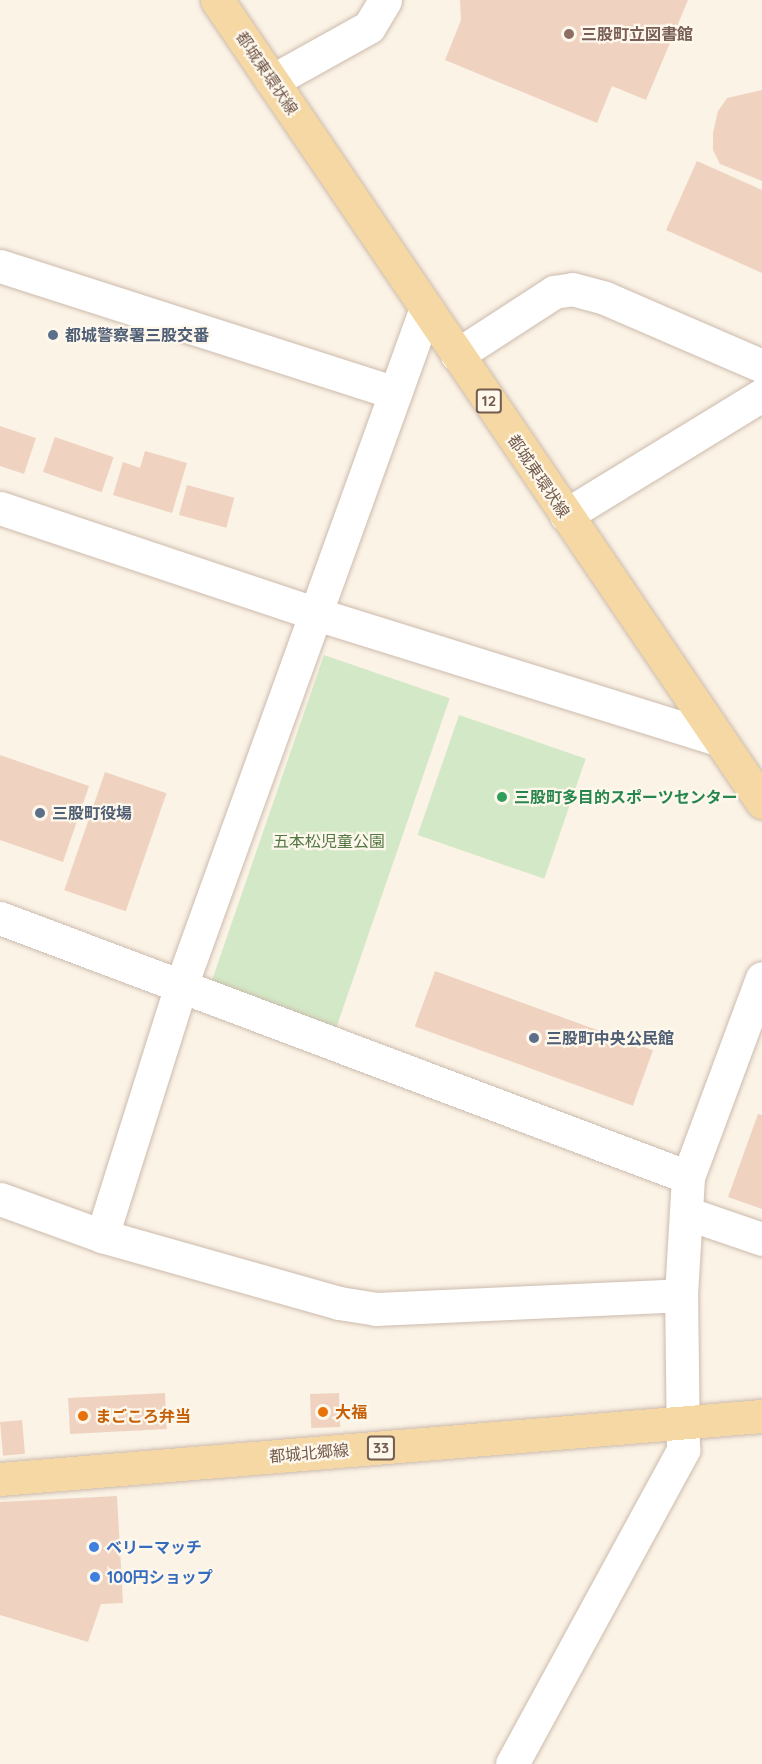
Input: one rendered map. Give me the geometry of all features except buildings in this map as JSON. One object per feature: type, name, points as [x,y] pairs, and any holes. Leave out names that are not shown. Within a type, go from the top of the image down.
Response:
[{"type":"main road","name":"都城東環状線","points":[[217,0],[717,739],[762,802]]},
{"type":"main road","name":"都城北郷線","points":[[0,1479],[762,1416]]},
{"type":"street","points":[[273,81],[369,27],[385,0]]},
{"type":"street","points":[[0,266],[395,393]]},
{"type":"street","points":[[457,354],[554,292],[572,289],[604,298],[762,367]]},
{"type":"street","points":[[102,1236],[182,983],[426,308]]},
{"type":"street","points":[[566,515],[762,395]]},
{"type":"street","points":[[0,508],[316,614],[717,739]]},
{"type":"street","points":[[0,918],[182,983],[688,1177]]},
{"type":"street","points":[[512,1764],[683,1450],[681,1295],[688,1177],[762,978]]},
{"type":"street","points":[[0,1199],[102,1236],[339,1304],[376,1309],[681,1295]]},
{"type":"street","points":[[686,1214],[762,1239]]},
{"type":"green space","name":"五本松児童公園","points":[[324,655],[450,698],[336,1027],[211,984]]},
{"type":"green space","name":"三股町多目的スポーツセンター","points":[[459,715],[586,759],[544,879],[418,835]]},
{"type":"place","name":"三股町立図書館","points":[[569,34]]},
{"type":"place","name":"都城警察署三股交番","points":[[53,335]]},
{"type":"place","name":"三股町多目的スポーツセンター","points":[[502,797]]},
{"type":"place","name":"三股町役場","points":[[40,813]]},
{"type":"place","name":"三股町中央公民館","points":[[534,1038]]},
{"type":"place","name":"大福","points":[[323,1412]]},
{"type":"place","name":"まごころ弁当","points":[[83,1416]]},
{"type":"place","name":"ベリーマッチ","points":[[94,1547]]},
{"type":"place","name":"100円ショップ","points":[[95,1577]]}]
